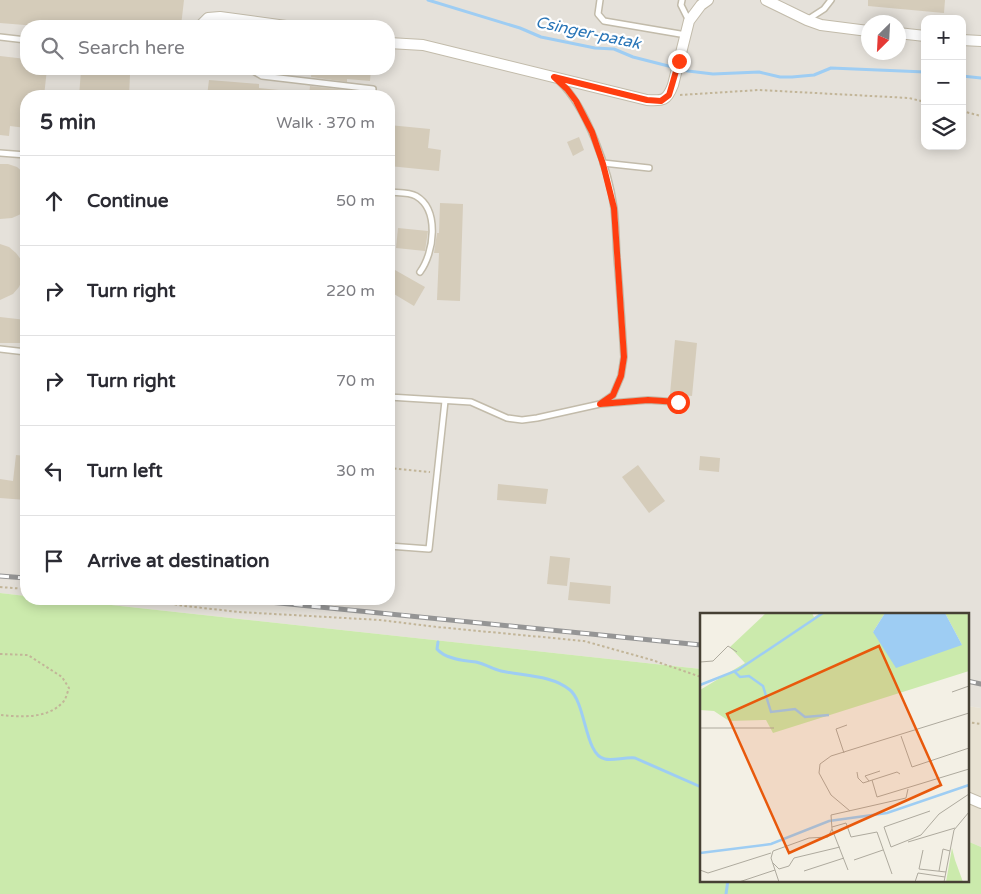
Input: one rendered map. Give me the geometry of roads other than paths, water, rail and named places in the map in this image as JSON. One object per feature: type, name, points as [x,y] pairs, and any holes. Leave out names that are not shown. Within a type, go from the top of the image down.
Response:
[{"type":"street","points":[[395,43],[423,45],[647,100],[661,101],[669,95],[689,21],[708,0]]},
{"type":"street","points":[[766,0],[807,20],[828,26],[861,30]]},
{"type":"street","points":[[206,20],[208,18],[220,17],[242,20]]},
{"type":"street","points":[[906,35],[921,36]]},
{"type":"street","points":[[966,40],[981,41]]},
{"type":"street","points":[[968,797],[981,803]]},
{"type":"lane","points":[[600,0],[598,14],[604,21],[686,35]]},
{"type":"lane","points":[[682,0],[681,5],[689,21]]},
{"type":"lane","points":[[807,20],[824,9],[831,0]]},
{"type":"lane","points":[[0,38],[20,40]]},
{"type":"lane","points":[[260,75],[373,88],[373,90]]},
{"type":"lane","points":[[554,77],[576,101],[592,132],[603,164],[614,208],[624,357],[621,376],[613,395],[600,404]]},
{"type":"lane","points":[[0,153],[20,155]]},
{"type":"lane","points":[[603,164],[649,168]]},
{"type":"lane","points":[[395,192],[414,194],[422,200],[427,208],[431,221],[432,235],[430,250],[420,272]]},
{"type":"lane","points":[[0,349],[20,351]]},
{"type":"lane","points":[[395,397],[471,402],[507,418],[522,420],[600,404],[648,400],[678,402]]},
{"type":"lane","points":[[395,546],[429,549],[445,401]]},
{"type":"waterway","name":"Csinger-patak","points":[[428,0],[520,28],[541,37],[595,48],[614,49],[633,57],[688,71],[713,74],[759,72],[780,77],[814,75],[831,68],[921,72]]},
{"type":"waterway","name":"Csinger-patak","points":[[966,76],[981,78]]},
{"type":"waterway","points":[[438,642],[437,649],[450,657],[476,662],[501,671],[555,681],[563,685],[575,697],[589,739],[598,756],[605,759],[635,758],[700,787]]},
{"type":"waterway","points":[[726,894],[728,882]]},
{"type":"railway","points":[[0,576],[20,578]]},
{"type":"railway","points":[[300,605],[700,645]]},
{"type":"railway","points":[[968,681],[981,684]]}]
